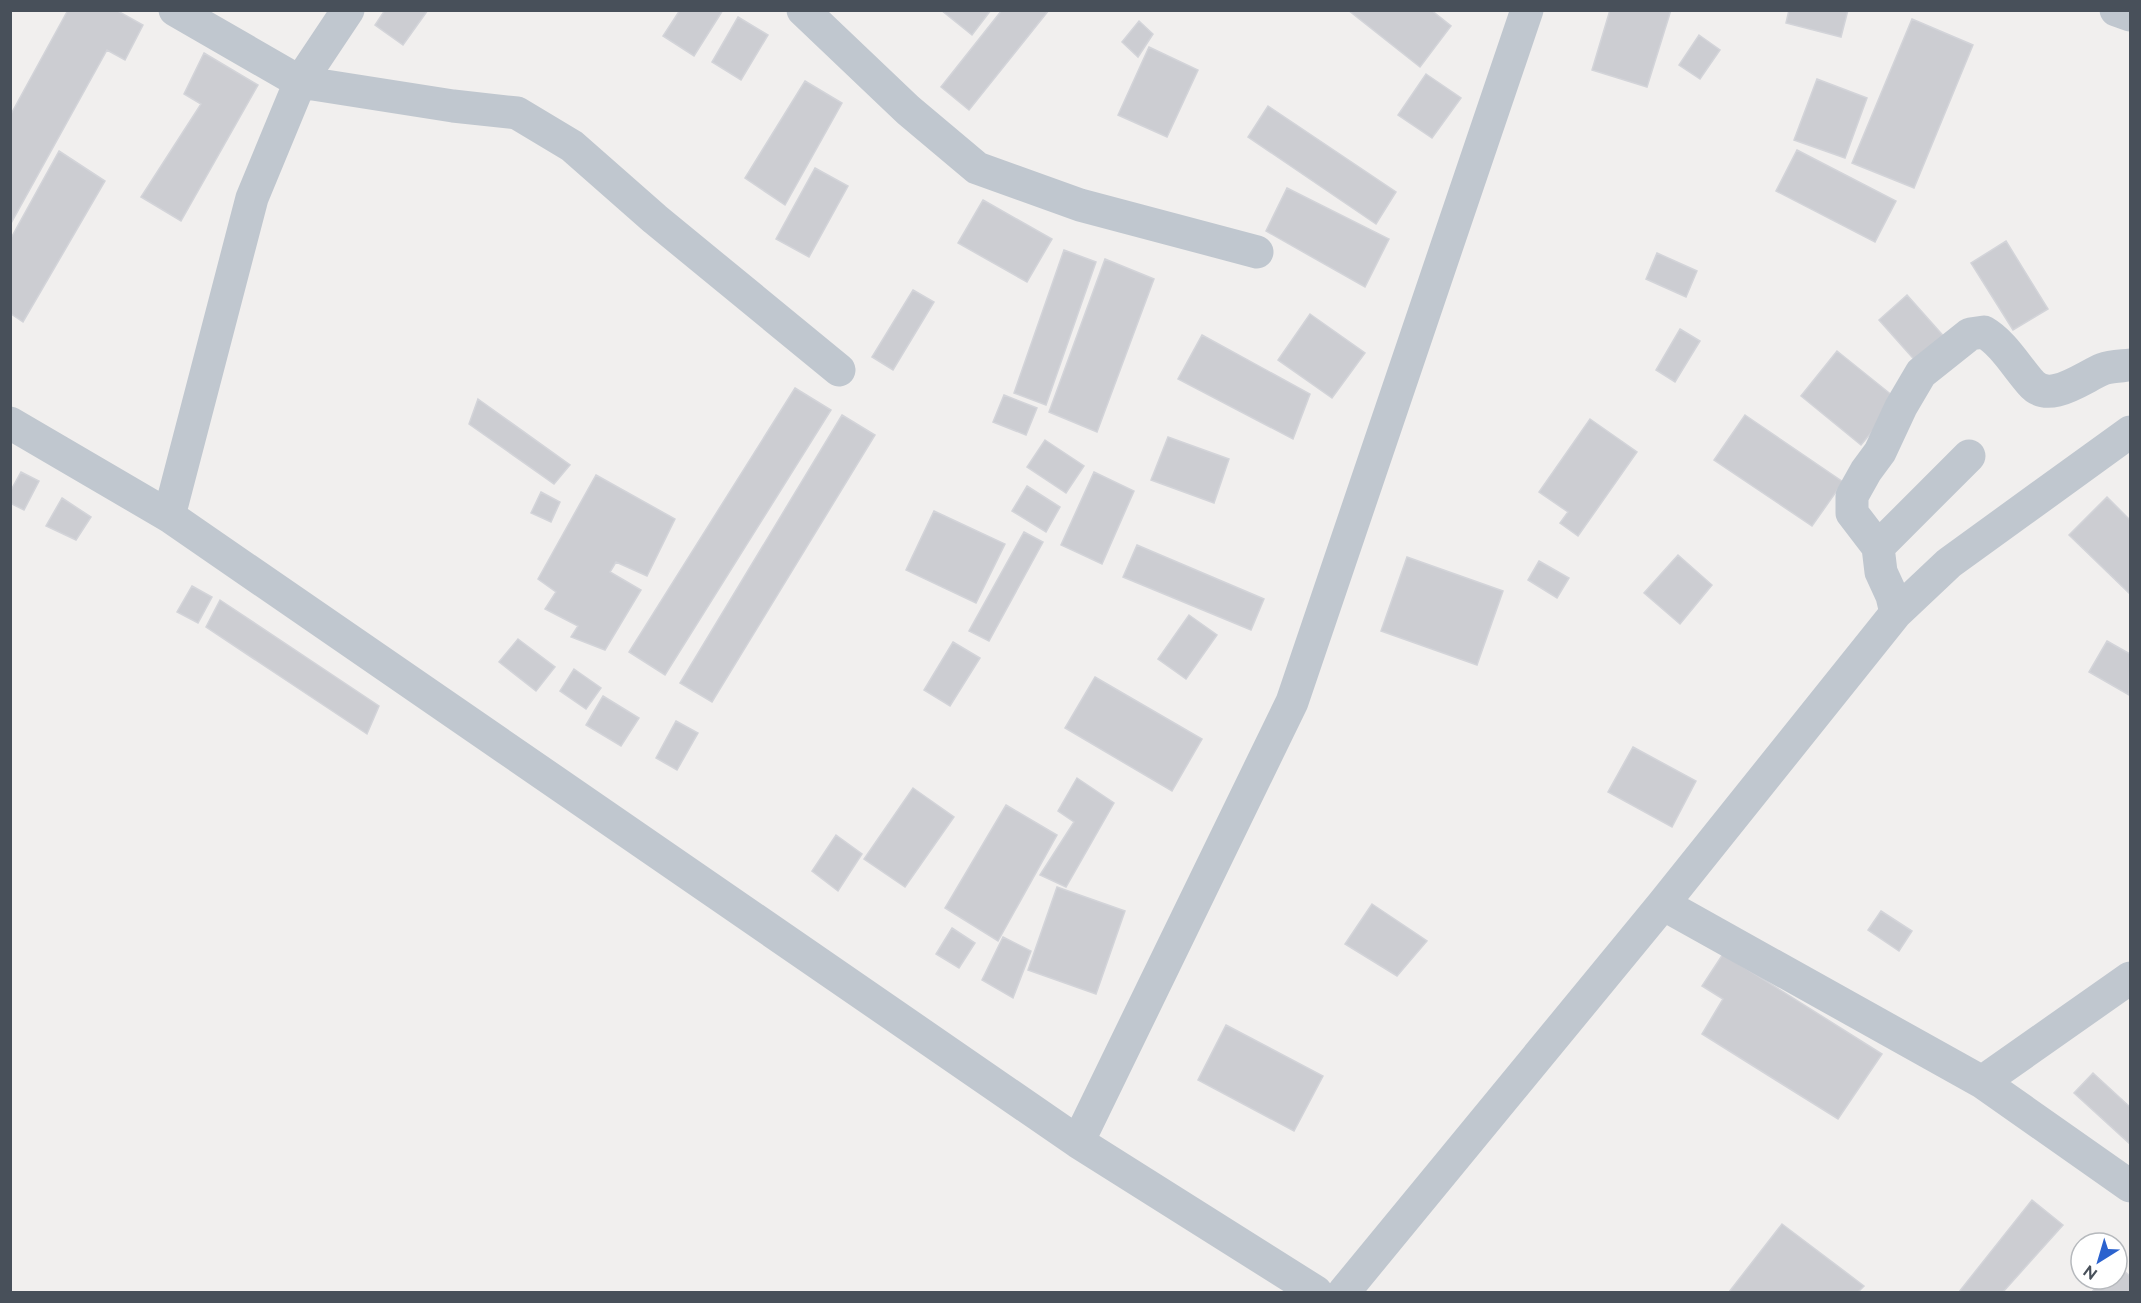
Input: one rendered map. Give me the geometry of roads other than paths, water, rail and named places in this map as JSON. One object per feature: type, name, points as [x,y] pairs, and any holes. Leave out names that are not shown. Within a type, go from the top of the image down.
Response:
[{"type":"street","points":[[175,10],[300,82],[453,106],[517,113],[572,146],[655,219],[839,370]]},
{"type":"street","points":[[169,516],[252,198],[300,82],[348,10]]},
{"type":"street","points":[[803,10],[908,110],[977,168],[1080,206],[1257,252]]},
{"type":"street","points":[[1078,1142],[1292,702],[1527,10]]},
{"type":"street","points":[[2116,10],[2130,15]]},
{"type":"street","points":[[1896,613],[1892,596],[1881,572],[1878,547],[1852,513],[1852,496],[1880,452],[1901,407],[1921,373],[1970,334],[1984,332],[1994,338],[2034,388],[2044,392],[2054,392],[2105,368],[2130,365]]},
{"type":"street","points":[[10,423],[169,516],[1078,1142],[1316,1293]]},
{"type":"street","points":[[1344,1293],[1896,613],[1949,563],[2130,432]]},
{"type":"street","points":[[1878,547],[1969,456]]},
{"type":"street","points":[[1662,904],[1982,1082],[2130,1186]]},
{"type":"street","points":[[1982,1082],[2130,978]]}]
